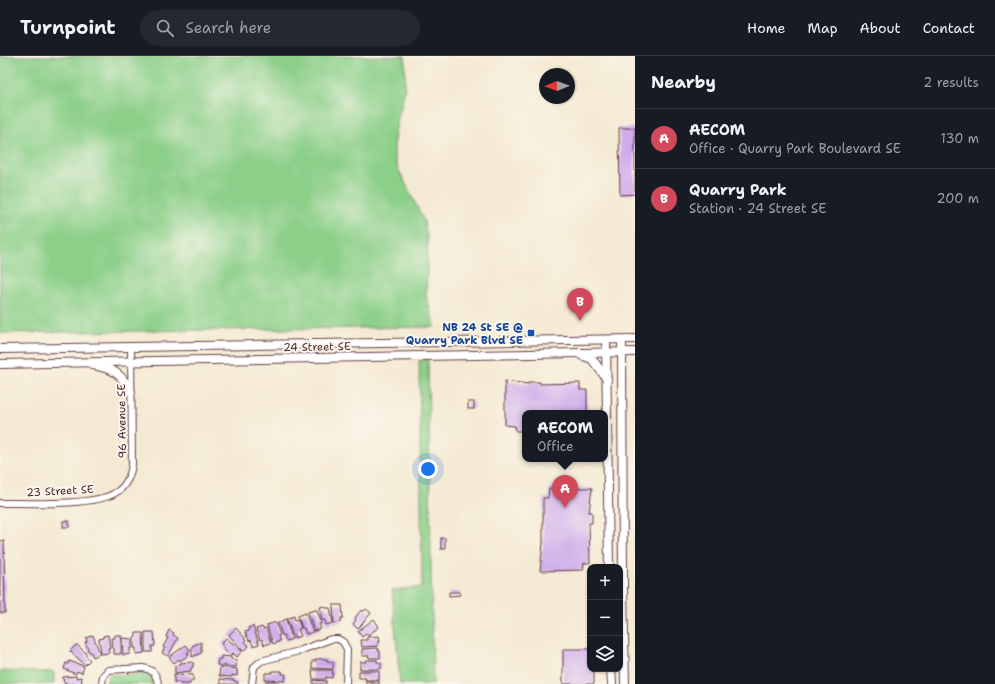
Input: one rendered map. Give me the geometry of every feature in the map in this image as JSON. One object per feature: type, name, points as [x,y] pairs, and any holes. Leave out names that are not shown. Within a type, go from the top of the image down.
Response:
[{"type":"main road","name":"24 Street SE","points":[[0,349],[635,339]]},
{"type":"main road","points":[[606,340],[608,379],[609,564]]},
{"type":"main road","points":[[622,340],[625,684]]},
{"type":"main road","name":"24 Street SE","points":[[0,364],[635,352]]},
{"type":"main road","points":[[578,354],[592,359],[608,379]]},
{"type":"main road","points":[[80,362],[99,366],[119,374],[125,380],[131,392]]},
{"type":"main road","points":[[612,672],[612,684]]},
{"type":"street","name":"96 Avenue SE","points":[[119,491],[128,480],[132,465],[131,347]]},
{"type":"street","name":"23 Street SE","points":[[0,503],[80,502],[107,497],[119,491]]},
{"type":"street","points":[[252,684],[254,667],[261,661],[299,651],[334,639],[343,642],[347,649],[346,684]]},
{"type":"street","points":[[102,684],[102,676],[111,669],[143,668],[147,668],[154,673],[157,677],[158,684]]},
{"type":"green space","points":[[0,56],[405,56],[405,88],[396,128],[394,155],[396,164],[424,221],[428,243],[426,295],[435,327],[0,333]]},
{"type":"green space","points":[[419,360],[428,360],[433,684],[400,684],[392,590],[422,587]]},
{"type":"green space","points":[[0,671],[54,672],[54,684],[0,684]]},
{"type":"green space","points":[[145,674],[152,679],[152,684],[108,684],[107,681],[110,675]]},
{"type":"building","points":[[619,128],[635,128],[635,194],[620,195]]},
{"type":"building","points":[[505,381],[529,384],[529,382],[540,382],[540,384],[580,383],[580,390],[587,390],[587,410],[522,410],[522,431],[516,431],[515,426],[505,425]]},
{"type":"building","points":[[468,402],[474,402],[474,409],[468,409]]},
{"type":"building","points":[[549,488],[592,488],[589,512],[592,512],[592,523],[589,523],[590,563],[584,563],[583,570],[540,571],[543,543],[543,498],[548,498]]},
{"type":"building","points":[[63,521],[69,521],[69,527],[63,527]]},
{"type":"building","points":[[441,538],[445,538],[445,549],[441,549]]},
{"type":"building","points":[[0,541],[4,541],[5,613],[0,613]]},
{"type":"building","points":[[449,592],[460,592],[460,595],[449,596]]},
{"type":"building","points":[[333,605],[342,605],[343,618],[341,618],[341,622],[334,623]]},
{"type":"building","points":[[325,606],[326,608],[330,608],[333,623],[326,625],[325,620],[322,620],[320,607]]},
{"type":"building","points":[[366,609],[371,613],[358,629],[353,624],[356,620],[355,618],[361,610],[363,612]]},
{"type":"building","points":[[317,610],[322,623],[319,624],[321,629],[314,631],[308,612]]},
{"type":"building","points":[[306,613],[313,632],[306,634],[304,628],[302,628],[298,616]]},
{"type":"building","points":[[294,616],[295,620],[298,619],[301,628],[298,629],[301,636],[294,638],[287,619]]},
{"type":"building","points":[[286,619],[292,639],[286,641],[284,635],[282,635],[278,623]]},
{"type":"building","points":[[374,619],[379,627],[368,635],[367,633],[362,637],[358,631]]},
{"type":"building","points":[[276,623],[280,635],[278,636],[280,641],[273,644],[267,625]]},
{"type":"building","points":[[253,626],[259,644],[253,646],[251,640],[249,641],[245,632],[249,631],[248,628]]},
{"type":"building","points":[[262,627],[263,629],[266,628],[271,643],[264,645],[262,639],[260,640],[256,629]]},
{"type":"building","points":[[236,628],[245,638],[245,642],[249,646],[243,651],[229,635]]},
{"type":"building","points":[[169,630],[178,638],[168,656],[162,653],[165,648],[163,647],[168,638],[166,637]]},
{"type":"building","points":[[145,632],[154,632],[155,646],[152,646],[152,652],[145,652]]},
{"type":"building","points":[[136,633],[143,633],[144,653],[136,654],[136,648],[134,648],[134,637],[136,637]]},
{"type":"building","points":[[93,635],[100,654],[93,657],[85,642],[87,642],[86,638]]},
{"type":"building","points":[[108,635],[110,648],[108,648],[109,653],[101,654],[99,639]]},
{"type":"building","points":[[115,635],[121,635],[121,654],[114,654],[114,648],[112,648],[111,638],[115,638]]},
{"type":"building","points":[[379,636],[380,642],[378,642],[378,646],[362,647],[361,640],[367,640],[367,637]]},
{"type":"building","points":[[122,638],[132,639],[130,654],[123,655]]},
{"type":"building","points":[[226,638],[242,651],[237,657],[233,653],[231,655],[223,648],[224,646],[221,644]]},
{"type":"building","points":[[201,642],[201,653],[192,657],[192,646]]},
{"type":"building","points":[[76,645],[86,653],[86,656],[90,660],[85,665],[70,651]]},
{"type":"building","points":[[186,645],[190,650],[187,653],[189,655],[174,663],[169,657]]},
{"type":"building","points":[[378,648],[378,651],[380,651],[380,658],[369,658],[369,656],[362,656],[362,649]]},
{"type":"building","points":[[563,649],[587,649],[587,672],[594,672],[594,684],[563,684]]},
{"type":"building","points":[[221,656],[231,657],[231,659],[237,660],[236,667],[217,665],[218,659],[221,659]]},
{"type":"building","points":[[316,659],[327,659],[327,661],[333,662],[333,669],[312,668],[312,661],[316,661]]},
{"type":"building","points":[[366,660],[377,660],[377,662],[381,663],[381,669],[360,669],[360,662],[366,662]]},
{"type":"building","points":[[69,661],[84,666],[82,673],[77,671],[76,674],[64,669],[66,663],[68,664]]},
{"type":"building","points":[[193,662],[191,671],[175,673],[175,666],[180,665],[180,663]]},
{"type":"building","points":[[220,667],[237,669],[237,676],[219,676]]},
{"type":"building","points":[[312,670],[333,670],[332,678],[326,677],[326,679],[313,679]]},
{"type":"building","points":[[272,671],[282,671],[282,674],[286,674],[285,681],[265,680],[265,673],[272,673]]},
{"type":"building","points":[[359,671],[379,671],[379,680],[365,680],[366,678],[359,678]]},
{"type":"building","points":[[174,674],[193,675],[193,681],[190,681],[190,684],[180,684],[180,682],[174,682]]},
{"type":"building","points":[[76,676],[76,678],[81,677],[82,684],[64,683],[63,677]]},
{"type":"building","points":[[220,679],[234,680],[238,682],[238,684],[220,684]]},
{"type":"building","points":[[313,680],[326,681],[326,684],[313,684]]},
{"type":"building","points":[[366,681],[379,681],[379,684],[366,684]]},
{"type":"building","points":[[265,682],[279,683],[279,684],[265,684]]},
{"type":"place","name":"Quarry Park","points":[[580,321]]},
{"type":"place","name":"NB 24 St SE @ Quarry Park Blvd SE","points":[[531,333]]},
{"type":"place","name":"AECOM","points":[[565,508]]}]
